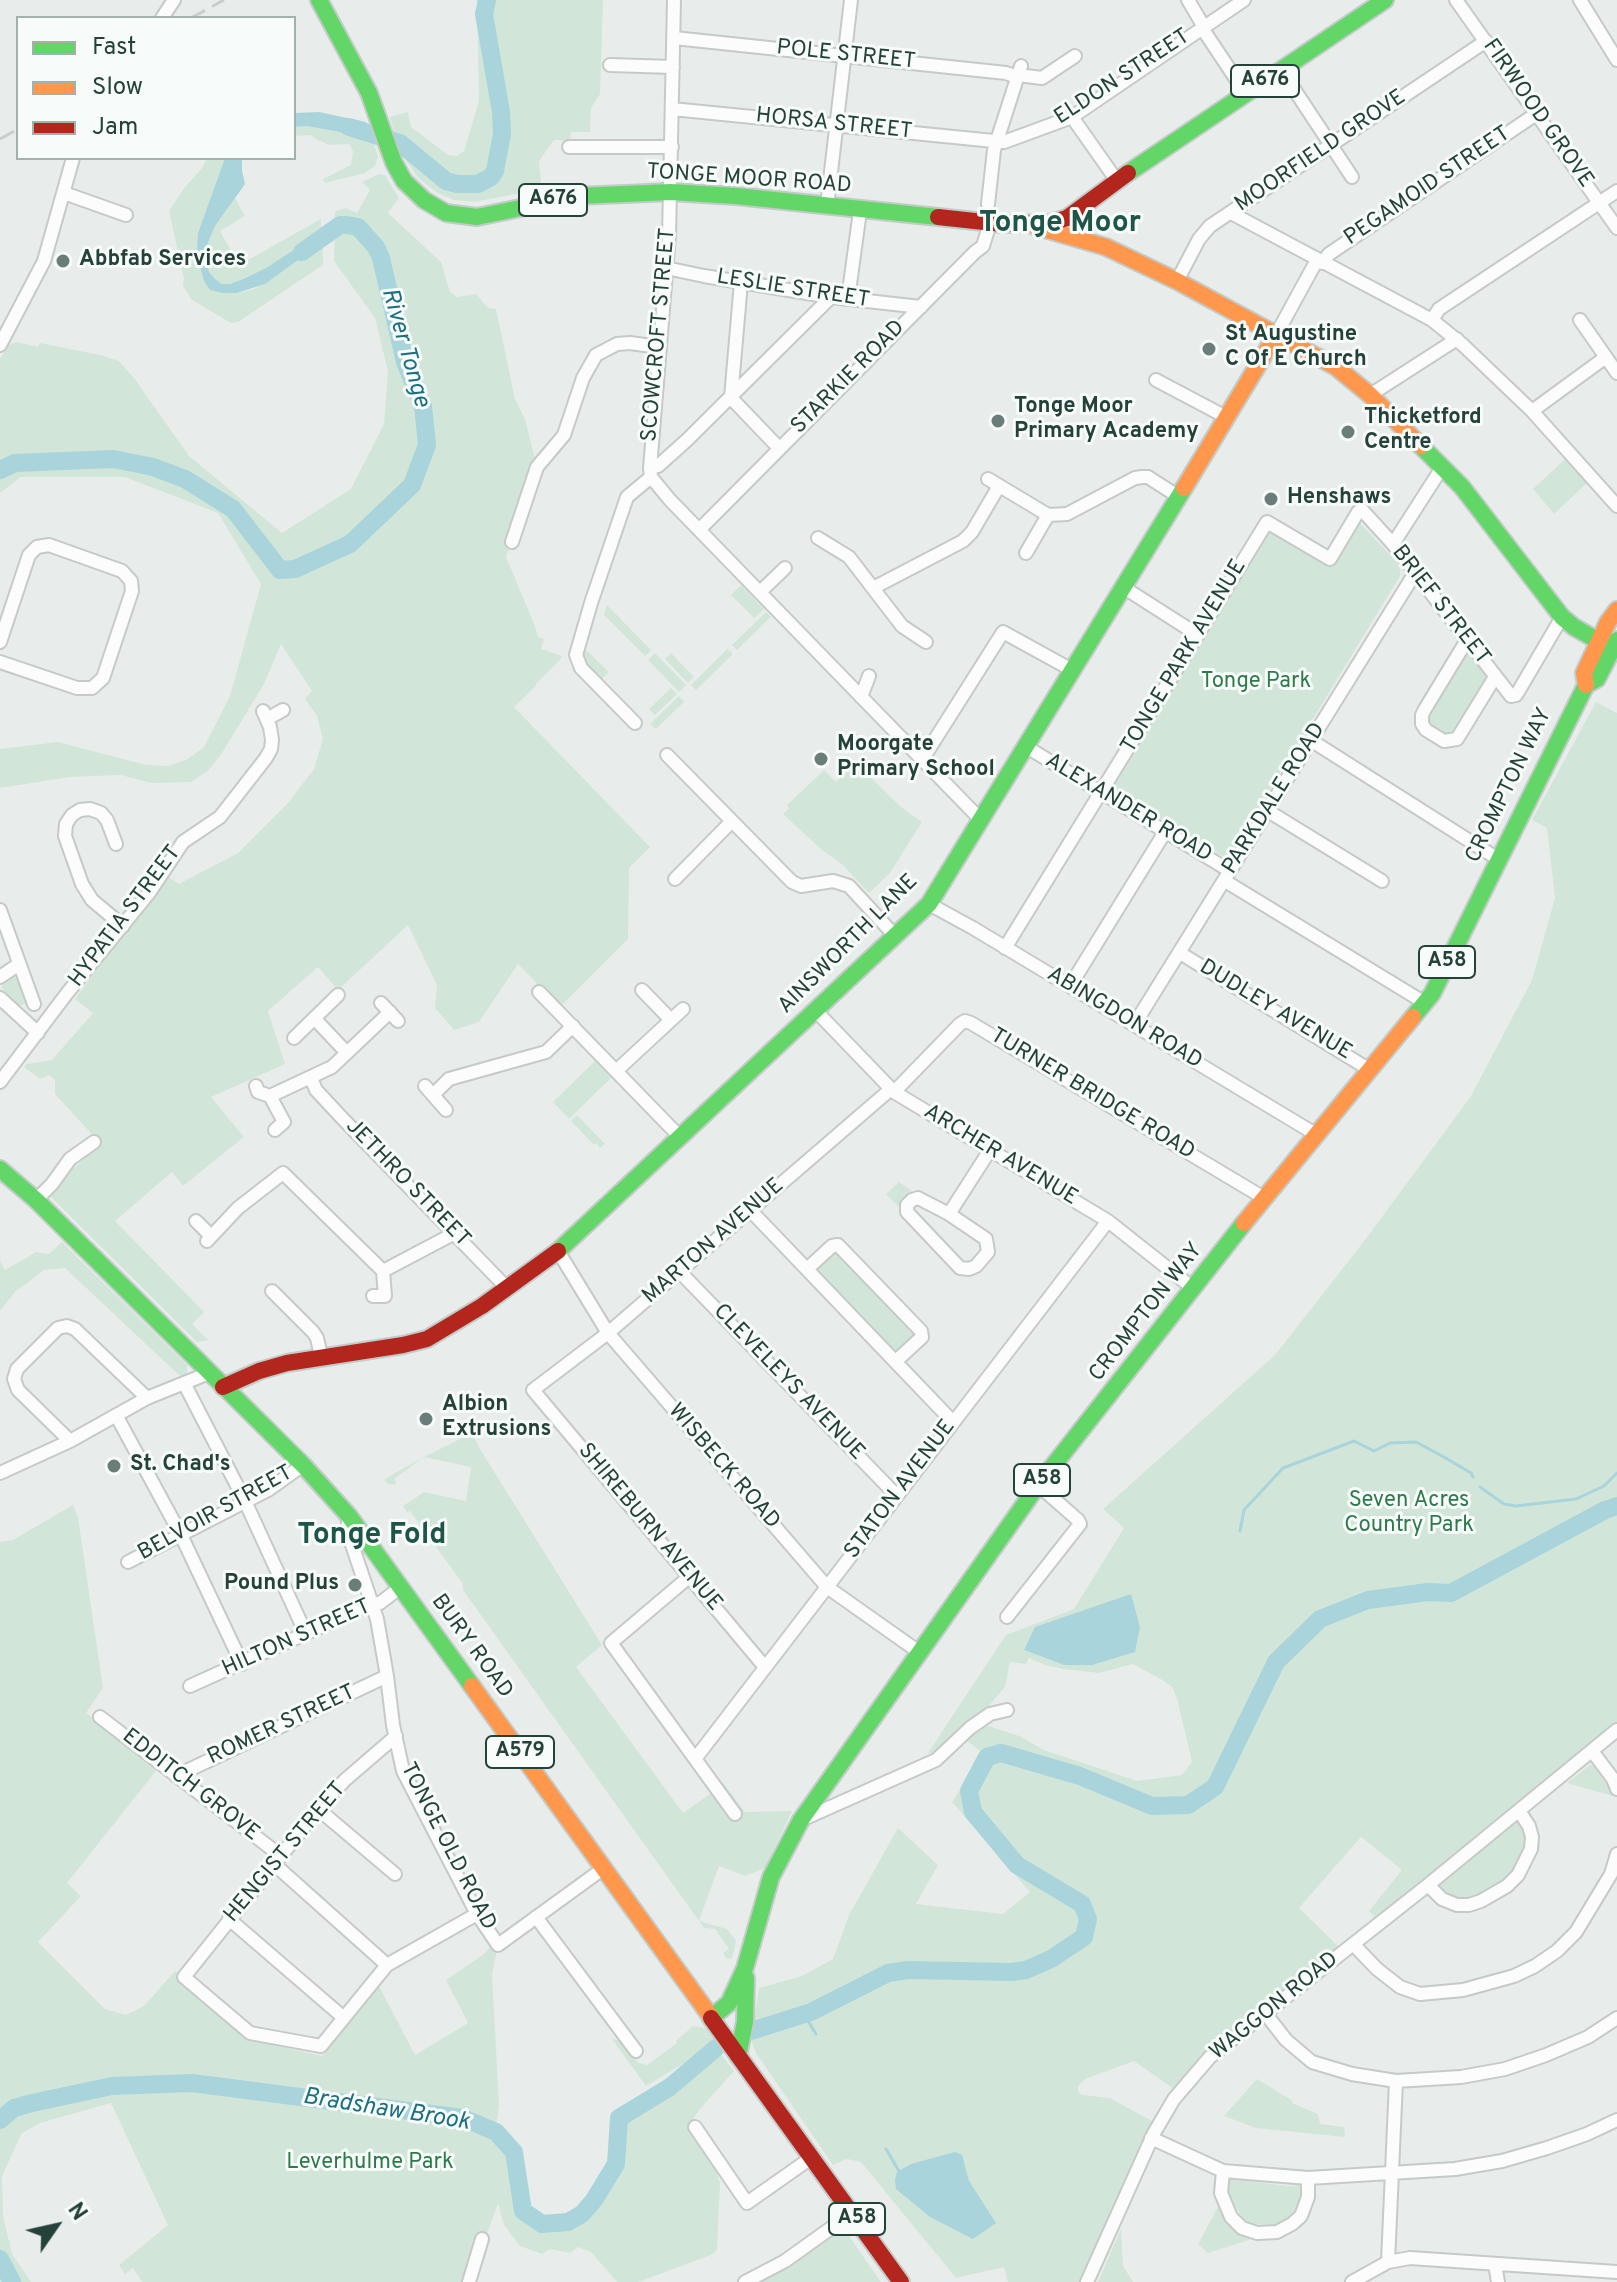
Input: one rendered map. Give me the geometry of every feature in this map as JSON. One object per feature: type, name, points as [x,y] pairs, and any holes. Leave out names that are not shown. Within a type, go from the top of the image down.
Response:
[{"type":"main road","name":"TONGE MOOR ROAD","points":[[319,0],[360,73],[394,163],[404,181],[424,200],[446,213],[486,216],[578,196],[671,192],[990,223],[1050,223],[1282,71],[1382,1]]},
{"type":"main road","points":[[1067,211],[1084,239]]},
{"type":"main road","points":[[1025,223],[1106,247],[1177,281],[1336,367],[1370,395],[1443,466],[1479,507],[1562,617],[1574,627],[1611,646]]},
{"type":"main road","name":"AINSWORTH LANE","points":[[223,1387],[287,1363],[427,1339],[507,1288],[558,1251],[896,937],[929,904],[1276,335]]},
{"type":"main road","name":"CROMPTON WAY","points":[[715,2023],[729,2003],[745,1968],[771,1877],[801,1820],[1038,1485],[1264,1198],[1432,994],[1586,685],[1597,679],[1611,646],[1614,612],[1617,610]]},
{"type":"main road","name":"BURY ROAD","points":[[0,1169],[36,1200],[303,1465],[349,1516],[901,2282]]},
{"type":"main road","points":[[239,1402],[259,1371]]},
{"type":"main road","name":"CROMPTON WAY","points":[[738,2056],[745,2022],[745,1968]]},
{"type":"main road","points":[[715,2023],[735,2017],[744,2005]]},
{"type":"street","name":"SCOWCROFT STREET","points":[[650,472],[671,192],[674,0]]},
{"type":"street","points":[[827,206],[851,0]]},
{"type":"street","points":[[1188,0],[1246,94]]},
{"type":"street","name":"ELDON STREET","points":[[996,142],[1011,140],[1072,117],[1244,0]]},
{"type":"street","name":"FIRWOOD GROVE","points":[[1456,0],[1617,228]]},
{"type":"street","points":[[1580,0],[1617,60]]},
{"type":"street","name":"POLE STREET","points":[[674,38],[1019,73],[1042,78],[1075,56]]},
{"type":"street","name":"MOORFIELD GROVE","points":[[1177,281],[1204,231],[1486,41]]},
{"type":"street","points":[[617,62],[673,67]]},
{"type":"street","points":[[1282,71],[1352,177]]},
{"type":"street","points":[[988,204],[996,142],[1019,73]]},
{"type":"street","name":"HORSA STREET","points":[[672,109],[996,142]]},
{"type":"street","name":"PEGAMOID STREET","points":[[1276,335],[1320,261],[1536,114]]},
{"type":"street","points":[[1072,117],[1111,184]]},
{"type":"street","points":[[575,145],[672,147]]},
{"type":"street","points":[[0,345],[5,328],[44,261],[72,160]]},
{"type":"street","points":[[1432,320],[1439,309],[1617,191]]},
{"type":"street","points":[[64,193],[126,215]]},
{"type":"street","points":[[848,299],[860,211]]},
{"type":"street","points":[[1231,213],[1432,320],[1457,339],[1532,411],[1617,506]]},
{"type":"street","name":"STARKIE ROAD","points":[[699,530],[985,244],[990,223]]},
{"type":"street","name":"LESLIE STREET","points":[[666,268],[831,297],[921,307]]},
{"type":"street","points":[[741,282],[731,398],[779,448]]},
{"type":"street","points":[[635,723],[581,668],[576,655],[624,503],[650,472],[731,398],[831,297]]},
{"type":"street","points":[[1580,320],[1617,373]]},
{"type":"street","points":[[1370,395],[1457,339]]},
{"type":"street","points":[[512,542],[523,528],[537,467],[564,435],[583,378],[596,355],[617,344],[659,347]]},
{"type":"street","points":[[1532,411],[1606,357]]},
{"type":"street","points":[[1156,380],[1172,394],[1226,417]]},
{"type":"street","points":[[1393,544],[1443,466]]},
{"type":"street","points":[[650,472],[699,530],[981,820]]},
{"type":"street","points":[[873,588],[963,541],[972,532],[994,482],[1048,515],[1067,514],[1142,477],[1148,477],[1179,497]]},
{"type":"street","name":"BRIEF STREET","points":[[1267,522],[1330,559],[1362,510],[1393,544],[1511,696],[1518,692],[1562,617]]},
{"type":"street","points":[[1026,553],[1048,515]]},
{"type":"street","name":"TONGE PARK AVENUE","points":[[1005,948],[1267,522]]},
{"type":"street","points":[[833,530],[822,540],[849,557],[902,626],[915,630],[926,642]]},
{"type":"street","points":[[0,642],[29,555],[37,547],[49,545],[122,571],[131,581],[132,591],[103,678],[92,688],[77,688],[0,662]]},
{"type":"street","points":[[760,592],[785,568]]},
{"type":"street","name":"PARKDALE ROAD","points":[[1134,1025],[1415,573]]},
{"type":"street","points":[[1123,587],[1198,635]]},
{"type":"street","points":[[922,760],[1001,634],[1006,632],[1072,670]]},
{"type":"street","points":[[1467,640],[1422,715],[1426,730],[1444,741],[1457,739],[1495,677]]},
{"type":"street","points":[[861,697],[869,676]]},
{"type":"street","name":"HYPATIA STREET","points":[[0,1082],[149,893],[183,842],[220,817],[266,758],[272,740],[265,715],[283,710]]},
{"type":"street","points":[[1312,741],[1498,859]]},
{"type":"street","name":"ALEXANDER ROAD","points":[[1025,746],[1165,832],[1425,1003]]},
{"type":"street","points":[[667,755],[732,821],[755,838],[792,882],[801,886],[833,881],[849,886],[896,937]]},
{"type":"street","points":[[116,844],[101,813],[90,809],[80,810],[66,824],[65,836],[82,884],[92,900],[123,926]]},
{"type":"street","points":[[1268,811],[1382,881]]},
{"type":"street","points":[[675,879],[732,821]]},
{"type":"street","points":[[110,829],[124,823]]},
{"type":"street","points":[[1070,986],[1165,832]]},
{"type":"street","name":"ABINGDON ROAD","points":[[929,904],[1317,1135]]},
{"type":"street","points":[[0,910],[34,1004]]},
{"type":"street","name":"DUDLEY AVENUE","points":[[1180,953],[1370,1070]]},
{"type":"street","points":[[0,977],[19,964]]},
{"type":"street","points":[[642,990],[671,1020]]},
{"type":"street","points":[[539,992],[680,1137]]},
{"type":"street","points":[[294,1038],[338,995]]},
{"type":"street","points":[[0,998],[38,1033]]},
{"type":"street","points":[[616,1071],[683,1009]]},
{"type":"street","name":"ARCHER AVENUE","points":[[816,1011],[892,1091],[1108,1221],[1194,1289]]},
{"type":"street","points":[[256,1086],[258,1092],[270,1096],[332,1067],[389,1012]]},
{"type":"street","points":[[314,1018],[347,1053]]},
{"type":"street","name":"TURNER BRIDGE ROAD","points":[[892,1091],[965,1021],[1264,1198]]},
{"type":"street","points":[[446,1110],[429,1091],[449,1079],[546,1052],[573,1026]]},
{"type":"street","name":"JETHRO STREET","points":[[311,1078],[325,1100],[507,1288]]},
{"type":"street","name":"MARTON AVENUE","points":[[533,1390],[608,1333],[892,1091]]},
{"type":"street","points":[[270,1096],[284,1122],[275,1130]]},
{"type":"street","points":[[36,1200],[70,1159],[94,1142]]},
{"type":"street","points":[[949,1214],[990,1150]]},
{"type":"street","points":[[196,1221],[209,1239],[238,1208],[283,1173],[383,1271],[385,1296],[373,1296]]},
{"type":"street","points":[[918,1198],[949,1214],[986,1239],[988,1252],[976,1266],[960,1268],[907,1212],[907,1205],[918,1198]]},
{"type":"street","points":[[751,1211],[953,1422]]},
{"type":"street","name":"STATON AVENUE","points":[[695,1759],[1108,1221]]},
{"type":"street","points":[[383,1271],[455,1233]]},
{"type":"street","points":[[807,1269],[832,1246],[838,1245],[921,1331],[922,1337],[896,1361]]},
{"type":"street","name":"WISBECK ROAD","points":[[558,1251],[608,1333],[827,1587],[919,1652]]},
{"type":"street","name":"CLEVELEYS AVENUE","points":[[680,1272],[896,1495]]},
{"type":"street","points":[[272,1291],[313,1332],[321,1356]]},
{"type":"street","points":[[274,1315],[285,1304]]},
{"type":"street","points":[[70,1441],[18,1390],[14,1379],[17,1369],[58,1328],[67,1326],[75,1329],[147,1398]]},
{"type":"street","points":[[0,1473],[70,1441],[147,1398],[209,1373]]},
{"type":"street","points":[[184,1383],[245,1501],[306,1634]]},
{"type":"street","name":"SHIREBURN AVENUE","points":[[533,1390],[764,1666]]},
{"type":"street","points":[[116,1415],[181,1535],[242,1664]]},
{"type":"street","name":"BELVOIR STREET","points":[[128,1562],[268,1490],[303,1465]]},
{"type":"street","points":[[1007,1617],[1080,1524],[1038,1485]]},
{"type":"street","name":"TONGE OLD ROAD","points":[[349,1516],[347,1530],[373,1603],[403,1771],[477,1914],[498,1945],[536,1917]]},
{"type":"street","points":[[689,1577],[611,1643],[735,1814]]},
{"type":"street","name":"HILTON STREET","points":[[190,1686],[373,1603],[380,1603],[401,1587]]},
{"type":"street","name":"ROMER STREET","points":[[176,1776],[387,1676]]},
{"type":"street","points":[[801,1820],[936,1760],[970,1728],[990,1714],[1007,1710]]},
{"type":"street","name":"EDDITCH GROVE","points":[[100,1717],[278,1860],[387,1965]]},
{"type":"street","name":"WAGGON ROAD","points":[[1087,2282],[1151,2138],[1174,2099],[1210,2057],[1428,1885],[1617,1730]]},
{"type":"street","name":"HENGIST STREET","points":[[344,2018],[321,2046],[250,2033],[184,1977],[320,1807],[345,1780],[396,1736]]},
{"type":"street","points":[[1592,1751],[1617,1789]]},
{"type":"street","points":[[320,1807],[324,1814],[395,1874]]},
{"type":"street","points":[[1428,1885],[1442,1899],[1457,1905],[1481,1901],[1507,1886],[1518,1875],[1531,1849],[1529,1826],[1519,1811]]},
{"type":"street","points":[[1353,1944],[1400,1987],[1420,1994],[1444,1993],[1491,1983],[1535,1966],[1557,1951],[1576,1932],[1612,1881],[1617,1854]]},
{"type":"street","points":[[604,1868],[536,1917],[636,2051]]},
{"type":"street","points":[[229,1919],[344,2018],[387,1965],[477,1914]]},
{"type":"street","points":[[1265,2013],[1286,2040],[1312,2062],[1352,2074],[1396,2081],[1461,2077],[1505,2069],[1588,2037],[1617,2018]]},
{"type":"street","points":[[1388,2262],[1396,2081]]},
{"type":"street","points":[[1151,2138],[1223,2171],[1308,2178],[1455,2169],[1502,2161],[1587,2134],[1617,2120]]},
{"type":"street","points":[[695,2127],[747,2203],[811,2158]]},
{"type":"street","points":[[1223,2171],[1221,2193],[1231,2217],[1242,2228],[1257,2233],[1277,2232],[1301,2216],[1308,2197],[1308,2178]]},
{"type":"street","points":[[745,2282],[785,2261],[852,2213]]},
{"type":"street","points":[[469,2282],[482,2239]]},
{"type":"street","points":[[1352,2282],[1388,2262],[1410,2258],[1604,2276],[1617,2272]]},
{"type":"street","points":[[1495,2264],[1498,2282]]},
{"type":"green space","points":[[477,0],[603,0],[600,94],[591,108],[590,132],[571,132],[570,141],[554,140],[539,161],[541,181],[535,190],[475,202],[454,200],[436,192],[418,178],[405,159],[390,117],[408,112],[411,127],[448,155],[457,156],[464,151],[479,101]]},
{"type":"green space","points":[[307,126],[372,138],[378,156],[375,166],[365,173],[325,183],[323,179],[351,165],[353,151],[349,144],[329,145],[311,135],[296,136],[296,127]]},
{"type":"green space","points":[[206,160],[224,160],[198,234],[204,281],[237,293],[251,290],[265,284],[323,242],[323,265],[238,322],[231,323],[192,300],[183,286],[169,211]]},
{"type":"green space","points":[[379,174],[385,175],[399,198],[388,213],[441,262],[450,292],[457,297],[476,294],[488,308],[496,309],[515,399],[525,419],[537,467],[506,557],[538,637],[544,639],[541,649],[562,656],[514,707],[650,847],[629,868],[628,939],[560,1007],[518,964],[479,1022],[454,1030],[435,1008],[437,985],[408,925],[338,990],[318,967],[268,1011],[285,1064],[211,1097],[244,1137],[183,1186],[172,1172],[115,1221],[204,1312],[192,1324],[208,1340],[197,1342],[49,1195],[99,1142],[55,1094],[55,1080],[49,1075],[40,1079],[24,1067],[52,1060],[93,1013],[75,999],[166,875],[179,884],[238,853],[288,803],[314,769],[323,739],[317,716],[305,699],[312,691],[281,644],[264,684],[222,753],[208,771],[191,782],[151,783],[121,775],[70,777],[0,788],[0,749],[58,742],[146,765],[168,766],[186,760],[204,747],[230,696],[261,584],[218,513],[125,477],[21,477],[0,493],[0,359],[9,345],[16,342],[38,347],[40,343],[119,361],[189,456],[282,533],[351,489],[384,424],[388,371],[375,318],[334,261],[335,211],[346,208],[357,213],[370,190],[362,182]]},
{"type":"green space","points":[[235,198],[245,216],[220,231],[239,265],[321,219],[321,232],[266,268],[230,284],[222,284],[209,272],[207,245],[215,226]]},
{"type":"green space","points":[[1566,458],[1588,482],[1554,514],[1533,489]]},
{"type":"green space","name":"Tonge Park","points":[[1357,520],[1395,560],[1400,576],[1230,855],[1224,857],[1112,789],[1270,529],[1331,565]]},
{"type":"green space","points":[[741,585],[764,609],[754,618],[731,595]]},
{"type":"green space","points":[[607,605],[651,650],[645,656],[604,615]]},
{"type":"green space","points":[[766,612],[771,617],[737,650],[732,645]]},
{"type":"green space","points":[[583,647],[609,672],[602,679],[584,666]]},
{"type":"green space","points":[[727,649],[733,654],[696,690],[691,685]]},
{"type":"green space","points":[[1466,651],[1487,676],[1488,683],[1457,735],[1444,737],[1426,724],[1426,712]]},
{"type":"green space","points":[[655,653],[686,685],[679,692],[648,660]]},
{"type":"green space","points":[[671,653],[694,677],[688,683],[665,659]]},
{"type":"green space","points":[[671,688],[677,694],[655,715],[649,709]]},
{"type":"green space","points":[[679,696],[684,702],[656,729],[650,724]]},
{"type":"green space","name":"Seven Acres Country Park","points":[[1596,702],[1617,713],[1617,1722],[1377,1919],[1369,1911],[1402,1870],[1361,1837],[1299,1908],[1340,1948],[1205,2055],[1174,2089],[1134,2061],[1085,2079],[1078,2086],[1082,2095],[1110,2098],[1152,2121],[1081,2282],[1008,2282],[1004,2267],[956,2278],[861,2162],[847,2159],[833,2165],[756,2053],[751,2040],[759,1988],[802,1976],[833,1959],[849,1915],[898,1828],[938,1865],[916,1904],[1003,1914],[1030,1892],[952,1802],[983,1753],[967,1741],[986,1725],[1019,1736],[1044,1750],[1137,1781],[1182,1775],[1192,1762],[1177,1698],[1172,1687],[1164,1681],[1133,1664],[1099,1673],[1045,1665],[1029,1658],[1026,1664],[1010,1662],[1005,1687],[945,1752],[928,1753],[1006,1635],[1074,1609],[1124,1528],[1103,1509],[1275,1355],[1471,1096],[1532,980],[1555,898],[1547,828],[1532,820]],"holes":[[[1130,1594],[1140,1627],[1092,1665],[1064,1665],[1024,1650]]]},
{"type":"green space","points":[[856,763],[901,807],[922,822],[890,873],[869,893],[843,865],[783,814],[789,808],[787,805],[824,770],[836,782]]},
{"type":"green space","points":[[12,975],[20,981],[29,1001],[18,1007],[2,988],[3,982]]},
{"type":"green space","points":[[595,1061],[611,1078],[569,1119],[553,1102]]},
{"type":"green space","points":[[577,1115],[605,1144],[600,1148],[596,1143],[594,1145],[571,1121]]},
{"type":"green space","points":[[899,1182],[912,1191],[902,1199],[899,1207],[886,1194]]},
{"type":"green space","points":[[62,1242],[187,1365],[187,1373],[180,1376],[65,1268],[44,1270],[15,1292],[0,1311],[0,1261],[5,1270],[36,1252],[49,1254]]},
{"type":"green space","points":[[834,1251],[915,1331],[915,1337],[897,1353],[816,1270]]},
{"type":"green space","points":[[472,1433],[602,1645],[576,1667],[683,1813],[724,1784],[745,1812],[792,1811],[765,1868],[745,1876],[719,1866],[699,1921],[463,1590],[463,1584],[410,1511],[407,1512],[403,1506],[424,1492],[466,1501],[471,1467],[424,1457]]},
{"type":"green space","points":[[424,1457],[394,1479],[396,1484],[388,1484],[384,1480],[395,1473]]},
{"type":"green space","name":"Leverhulme Park","points":[[73,1505],[78,1517],[103,1688],[86,1713],[159,1767],[67,1883],[81,1896],[38,1942],[105,2009],[126,2015],[144,2006],[175,1971],[257,2041],[322,2056],[379,1986],[415,2055],[468,2023],[446,1980],[484,1954],[490,1947],[491,1935],[498,1945],[492,1975],[499,2104],[496,2132],[514,2152],[523,2211],[542,2224],[568,2222],[582,2214],[616,2164],[619,2118],[670,2087],[716,2048],[734,2071],[699,2110],[691,2130],[715,2168],[720,2183],[717,2250],[638,2282],[617,2282],[591,2252],[578,2247],[570,2253],[550,2249],[542,2254],[520,2246],[504,2225],[498,2203],[487,2234],[480,2233],[464,2282],[142,2282],[133,2268],[125,2274],[119,2265],[168,2225],[111,2103],[40,2123],[22,2133],[2,2176],[3,2216],[12,2254],[31,2282],[0,2282],[0,1542],[13,1540]]},
{"type":"green space","points":[[1590,1765],[1605,1782],[1613,1796],[1567,1783]]},
{"type":"green space","points":[[1517,1820],[1525,1833],[1526,1843],[1524,1854],[1512,1873],[1493,1888],[1470,1898],[1451,1898],[1437,1886]]},
{"type":"green space","points":[[699,1921],[727,1929],[736,1941],[732,1959],[726,1958],[723,1953],[729,1949],[715,1929],[704,1928]]},
{"type":"green space","points":[[693,2026],[706,2028],[716,2044],[646,2086],[612,2039],[619,2040],[639,2063],[647,2065],[677,2043]]},
{"type":"green space","points":[[1257,2079],[1292,2103],[1318,2114],[1320,2124],[1344,2127],[1345,2137],[1256,2128],[1224,2116]]},
{"type":"green space","points":[[1229,2179],[1303,2185],[1304,2197],[1284,2221],[1254,2227],[1233,2203],[1227,2187]]},
{"type":"green space","points":[[1218,2207],[1227,2222],[1255,2238],[1208,2253],[1198,2244]]},
{"type":"green space","points":[[842,2226],[881,2282],[758,2282]]},
{"type":"green space","points":[[1121,2229],[1123,2266],[1133,2282],[1098,2282]]},
{"type":"water","points":[[319,112],[366,122],[372,138],[307,126],[296,127],[296,113]]},
{"type":"water","points":[[224,160],[242,160],[245,184],[215,226],[207,245],[209,272],[215,279],[222,284],[230,284],[243,279],[266,268],[321,232],[323,242],[265,284],[237,293],[223,293],[210,290],[204,281],[197,255],[198,233]]},
{"type":"water","points":[[1131,1594],[1140,1627],[1135,1652],[1092,1665],[1064,1665],[1024,1650],[1035,1627]]},
{"type":"water","points":[[955,2152],[962,2155],[969,2181],[996,2223],[973,2239],[930,2217],[896,2189],[897,2172],[911,2164]]},
{"type":"waterway","name":"River Tonge","points":[[349,127],[400,143],[446,181],[478,184],[491,177],[502,134],[484,14],[487,0]]},
{"type":"waterway","name":"River Tonge","points":[[0,470],[15,463],[113,459],[153,467],[185,479],[233,509],[280,570],[295,569],[350,544],[412,485],[427,445],[423,406],[405,362],[376,247],[358,227],[340,225],[302,252]]},
{"type":"waterway","points":[[1240,1531],[1244,1510],[1283,1468],[1354,1441],[1374,1451],[1390,1443],[1416,1442],[1473,1477]]},
{"type":"waterway","points":[[1480,1487],[1504,1504],[1516,1506],[1576,1499],[1604,1486],[1617,1473]]},
{"type":"waterway","name":"Bradshaw Brook","points":[[751,2031],[811,2012],[888,1973],[908,1970],[1026,1970],[1051,1959],[1084,1937],[1088,1919],[1082,1904],[1017,1865],[973,1812],[969,1791],[987,1757],[1001,1753],[1080,1776],[1152,1806],[1188,1805],[1215,1787],[1276,1662],[1320,1619],[1368,1600],[1428,1592],[1451,1593],[1617,1506]]},
{"type":"waterway","points":[[804,2014],[816,2034]]},
{"type":"waterway","name":"Bradshaw Brook","points":[[0,2120],[14,2108],[112,2086],[192,2083],[463,2118],[496,2132],[514,2152],[523,2211],[542,2224],[568,2222],[582,2214],[594,2200],[616,2164],[619,2118],[670,2087],[716,2048]]},
{"type":"waterway","points":[[886,2149],[899,2171]]},
{"type":"waterway","name":"Bradshaw Brook","points":[[0,2259],[12,2282]]},
{"type":"railway","points":[[195,16],[224,0]]},
{"type":"railway","points":[[0,139],[16,130]]},
{"type":"traffic: fast","points":[[319,0],[369,93],[394,163],[404,181],[424,200],[446,213],[477,217],[578,196],[671,192],[938,217]]},
{"type":"traffic: fast","points":[[1128,173],[1385,0]]},
{"type":"traffic: fast","points":[[1421,446],[1462,487],[1562,617],[1609,647]]},
{"type":"traffic: fast","points":[[558,1251],[929,904],[1184,488]]},
{"type":"traffic: fast","points":[[1413,1017],[1432,994],[1586,685],[1597,679],[1617,640]]},
{"type":"traffic: fast","points":[[0,1169],[36,1200],[303,1465],[349,1516],[472,1686]]},
{"type":"traffic: fast","points":[[711,2018],[729,2003],[745,1968],[771,1877],[801,1820],[1038,1485],[1244,1223]]},
{"type":"traffic: fast","points":[[738,2056],[745,2022],[746,1978]]},
{"type":"traffic: slow","points":[[1034,226],[1106,247],[1177,281],[1336,367],[1370,395],[1421,446]]},
{"type":"traffic: slow","points":[[1184,488],[1276,335]]},
{"type":"traffic: slow","points":[[1586,685],[1584,673],[1608,622],[1617,610]]},
{"type":"traffic: slow","points":[[1244,1223],[1413,1017]]},
{"type":"traffic: slow","points":[[472,1686],[711,2017]]},
{"type":"traffic: jam","points":[[938,217],[1002,224],[1050,223],[1067,218],[1128,173]]},
{"type":"traffic: jam","points":[[223,1387],[287,1363],[427,1339],[482,1306],[558,1251]]},
{"type":"traffic: jam","points":[[711,2018],[901,2282]]},
{"type":"place","name":"Abbfab Services","points":[[63,261]]},
{"type":"place","name":"St Augustine C Of E Church","points":[[1209,349]]},
{"type":"place","name":"Tonge Moor Primary Academy","points":[[998,421]]},
{"type":"place","name":"Thicketford Centre","points":[[1348,432]]},
{"type":"place","name":"Henshaws","points":[[1271,499]]},
{"type":"place","name":"Moorgate Primary School","points":[[821,759]]},
{"type":"place","name":"Albion Extrusions","points":[[426,1419]]},
{"type":"place","name":"St. Chad's","points":[[114,1466]]},
{"type":"place","name":"Pound Plus","points":[[355,1585]]},
{"type":"district","name":"Tonge Moor","points":[[1060,225]]},
{"type":"district","name":"Tonge Fold","points":[[372,1537]]}]
